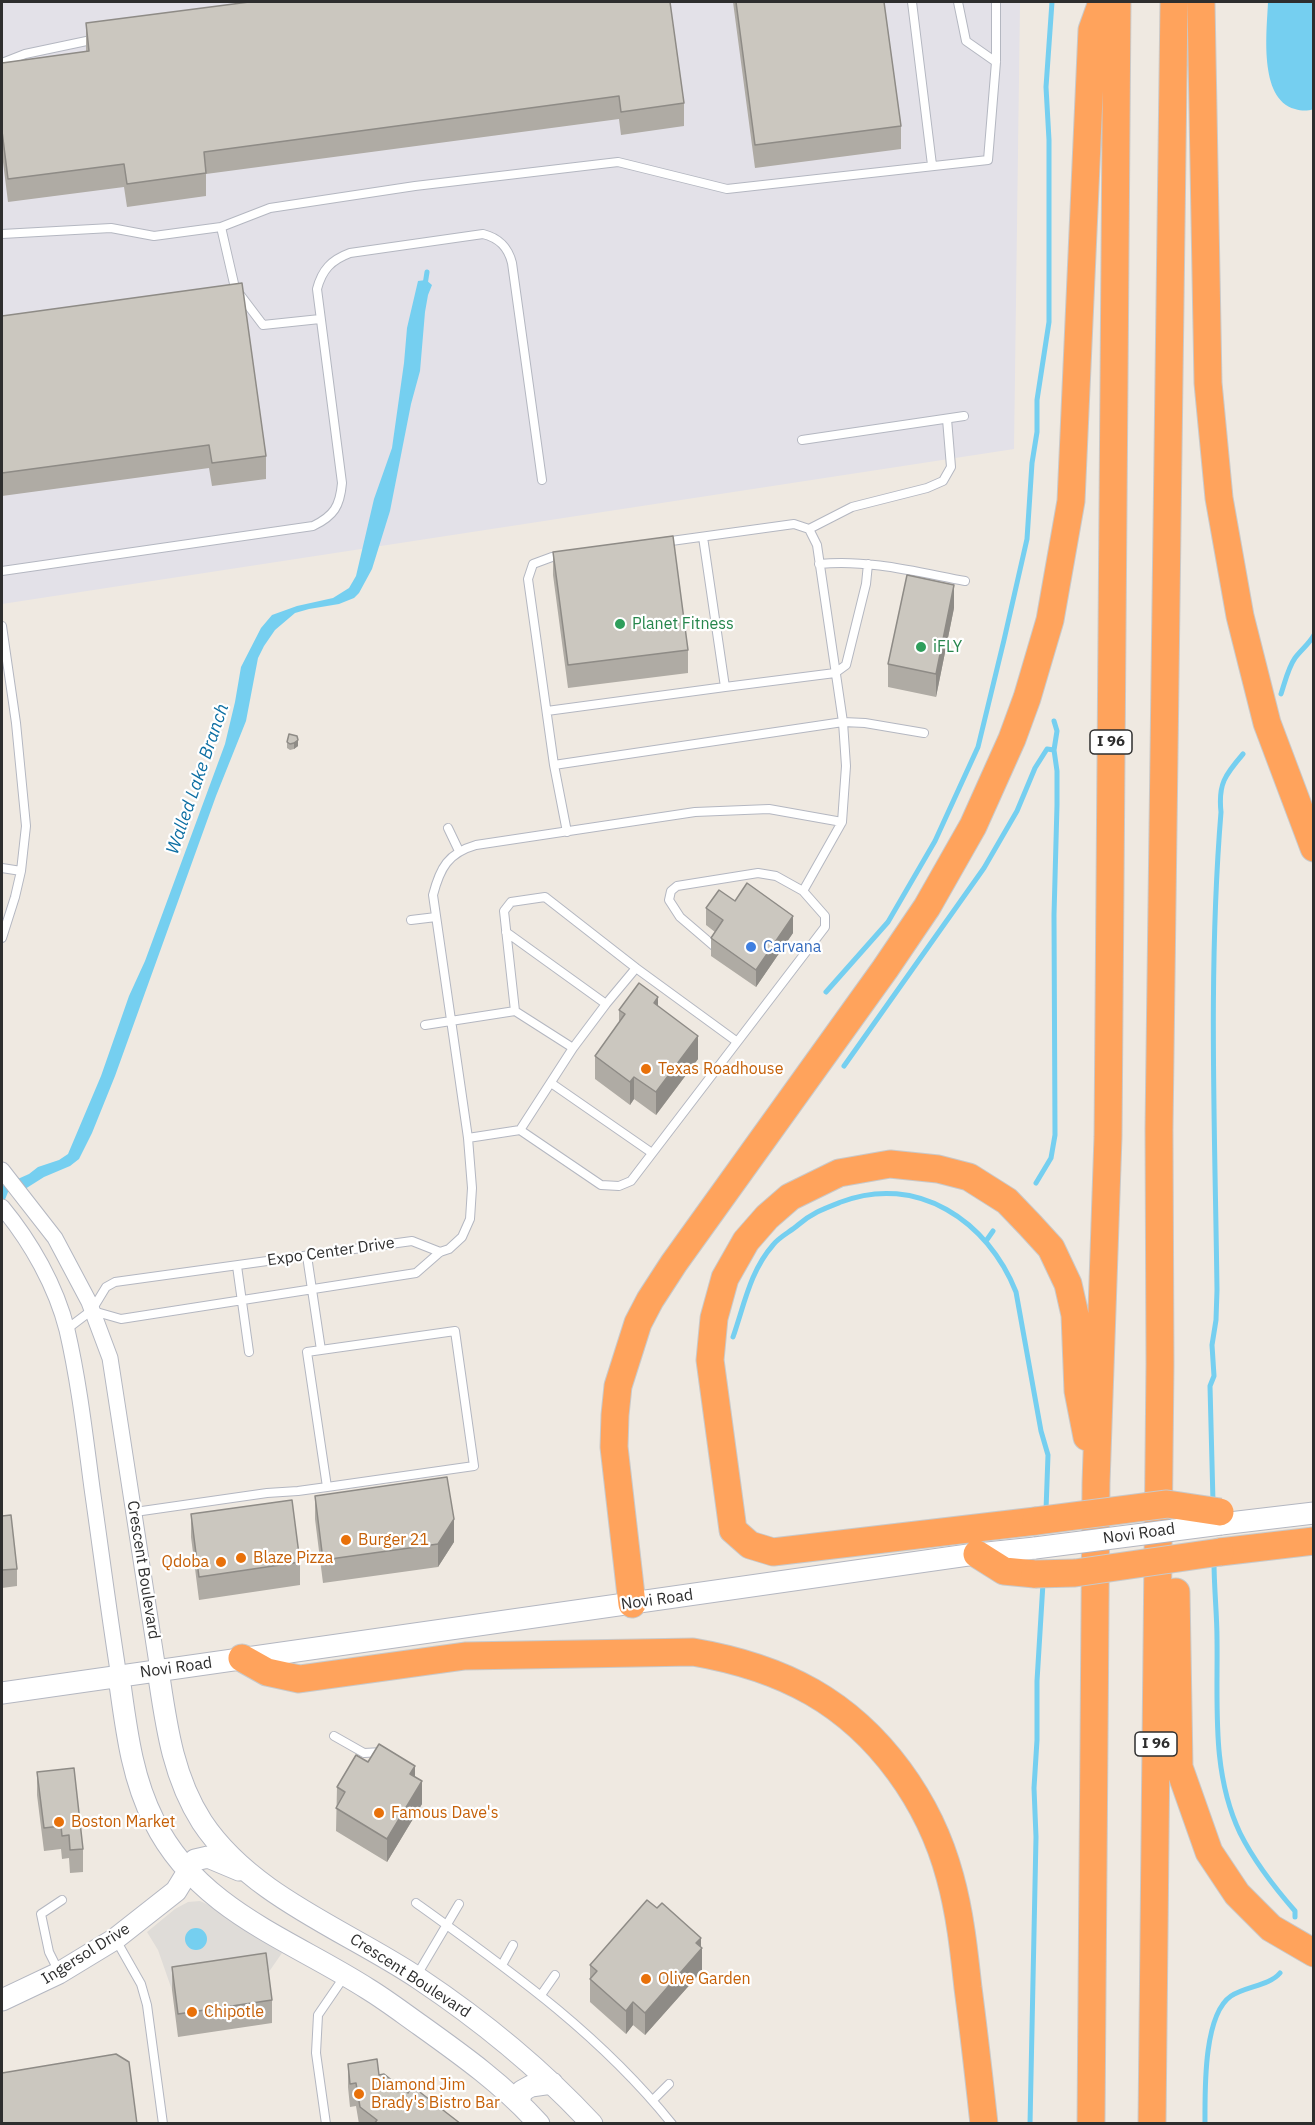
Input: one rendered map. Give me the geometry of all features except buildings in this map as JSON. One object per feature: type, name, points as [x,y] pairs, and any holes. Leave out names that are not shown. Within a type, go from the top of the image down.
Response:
[{"type":"highway","points":[[632,1604],[614,1447],[618,1386],[638,1323],[674,1263],[885,969],[932,899],[974,826],[1004,759],[1027,698],[1050,620],[1071,501],[1092,30],[1102,2]]},
{"type":"highway","name":"I 96","points":[[1091,2124],[1096,1483],[1108,1137],[1117,2]]},
{"type":"highway","name":"I 96","points":[[1152,2124],[1160,1364],[1159,1129],[1174,2]]},
{"type":"highway","points":[[1201,2],[1208,383],[1219,498],[1240,616],[1267,723],[1314,848]]},
{"type":"highway","points":[[1096,1483],[1078,1391],[1075,1315],[1068,1284],[1051,1248],[1007,1201],[969,1177],[938,1168],[890,1164],[839,1173],[790,1197],[767,1217],[746,1241],[725,1278],[714,1318],[710,1360],[734,1530],[750,1545],[773,1552],[1167,1504],[1225,1519]]},
{"type":"highway","points":[[1160,1364],[1172,1407],[1179,1767],[1209,1852],[1237,1894],[1271,1929],[1314,1953]]},
{"type":"highway","points":[[977,1554],[1004,1571],[1035,1561],[1075,1573],[1314,1541]]},
{"type":"highway","points":[[242,1658],[267,1672],[299,1679],[465,1656],[693,1652],[723,1657],[757,1667],[813,1692],[844,1714],[897,1766],[936,1834],[950,1876],[960,1926],[984,2124]]},
{"type":"street","name":"Crescent Boulevard","points":[[2,1170],[56,1238],[92,1310],[111,1362],[171,1749],[181,1783],[192,1805],[212,1836],[248,1873],[322,1921],[417,1977],[501,2039],[552,2083],[592,2124]]},
{"type":"street","name":"Crescent Boulevard","points":[[2,1207],[14,1221],[32,1250],[54,1292],[67,1329],[119,1677],[138,1786],[162,1837],[188,1873],[211,1894],[237,1913],[368,1988],[466,2058],[519,2102],[539,2124]]},
{"type":"street","name":"Novi Road","points":[[1035,1561],[1225,1519],[1314,1513]]},
{"type":"street","name":"Novi Road","points":[[2,1693],[977,1554]]},
{"type":"street","name":"Ingersol Drive","points":[[2,2000],[59,1973],[115,1939],[176,1891],[195,1860],[208,1857],[232,1869],[248,1873]]},
{"type":"street","points":[[466,2058],[487,2063],[498,2057],[501,2052],[501,2039]]},
{"type":"street","points":[[519,2102],[522,2091],[531,2086],[552,2083]]},
{"type":"lane","points":[[912,2],[932,165]]},
{"type":"lane","points":[[958,2],[966,40],[996,62]]},
{"type":"lane","points":[[2,234],[111,228],[154,236],[221,227],[270,208],[415,186],[618,162],[727,189],[988,160],[996,62],[996,2]]},
{"type":"lane","points":[[2,63],[25,54],[102,38]]},
{"type":"lane","points":[[221,227],[235,288],[263,325],[320,319]]},
{"type":"lane","points":[[2,571],[313,526],[326,520],[335,510],[342,483],[316,289],[328,265],[350,253],[483,234],[494,237],[503,245],[512,263],[542,480]]},
{"type":"lane","points":[[802,440],[964,416]]},
{"type":"lane","points":[[809,529],[852,507],[927,488],[943,481],[951,467],[947,419]]},
{"type":"lane","points":[[657,543],[794,524],[809,529],[817,545],[843,722],[846,766],[842,822],[803,891]]},
{"type":"lane","points":[[703,537],[724,687]]},
{"type":"lane","points":[[567,832],[554,765],[528,579],[533,564],[552,557],[575,554]]},
{"type":"lane","points":[[819,564],[836,562],[868,564],[965,580]]},
{"type":"lane","points":[[547,711],[835,673],[846,665],[866,584],[868,564]]},
{"type":"lane","points":[[2,626],[16,723],[26,826],[21,871],[2,938]]},
{"type":"lane","points":[[554,765],[843,722],[865,723],[924,733]]},
{"type":"lane","points":[[440,1252],[449,1249],[462,1237],[470,1220],[472,1188],[468,1138],[434,895],[438,875],[447,861],[459,851],[476,845],[695,812],[769,809],[842,822]]},
{"type":"lane","points":[[448,828],[459,851]]},
{"type":"lane","points":[[2,868],[21,871]]},
{"type":"lane","points":[[752,881],[758,873]]},
{"type":"lane","points":[[468,1138],[520,1130],[601,1185],[619,1186],[631,1181],[825,927],[825,916],[803,891],[776,876],[758,873],[677,886],[671,891],[669,900],[680,917],[714,947]]},
{"type":"lane","points":[[515,1011],[504,911],[511,902],[545,897],[636,968],[736,1041]]},
{"type":"lane","points":[[411,920],[436,917]]},
{"type":"lane","points":[[506,932],[606,1004]]},
{"type":"lane","points":[[520,1130],[573,1048],[636,968]]},
{"type":"lane","points":[[425,1025],[515,1011],[573,1048]]},
{"type":"lane","points":[[551,1083],[652,1153]]},
{"type":"lane","name":"Expo Center Drive","points":[[67,1329],[92,1310],[106,1287],[115,1282],[412,1241],[440,1252],[416,1273],[121,1319],[92,1310]]},
{"type":"lane","points":[[307,1256],[321,1350]]},
{"type":"lane","points":[[237,1266],[249,1353]]},
{"type":"lane","points":[[135,1512],[267,1493],[298,1491],[327,1487],[474,1466],[454,1332],[307,1352],[327,1487]]},
{"type":"lane","points":[[334,1736],[364,1753],[388,1752]]},
{"type":"lane","points":[[59,1973],[49,1952],[41,1914],[62,1900]]},
{"type":"lane","points":[[416,1903],[502,1965],[590,2036],[653,2100],[672,2124]]},
{"type":"lane","points":[[417,1977],[459,1904]]},
{"type":"lane","points":[[115,1939],[133,1968],[144,1995],[164,2124]]},
{"type":"lane","points":[[502,1965],[513,1945]]},
{"type":"lane","points":[[541,1995],[555,1975]]},
{"type":"lane","points":[[326,2124],[316,2052],[318,2015],[345,1976]]},
{"type":"lane","points":[[653,2100],[669,2084]]},
{"type":"shaded area","points":[[2,2],[1020,2],[1014,449],[2,604]]},
{"type":"shaded area","points":[[200,1901],[282,1953],[266,1976],[172,1990],[158,1950],[147,1932],[175,1909],[188,1902]]},
{"type":"water","points":[[1268,2],[1313,2],[1314,109],[1295,109],[1283,103],[1275,92],[1267,62]]},
{"type":"water","points":[[426,280],[432,285],[425,312],[420,371],[411,404],[390,511],[372,569],[354,598],[339,604],[295,613],[275,630],[264,646],[258,658],[246,721],[216,796],[115,1076],[92,1133],[79,1159],[25,1189],[8,1192],[2,1207],[2,1186],[68,1154],[101,1076],[225,744],[241,667],[261,628],[272,615],[297,606],[333,598],[349,588],[356,576],[374,499],[392,448],[407,328],[418,281]]},
{"type":"water","points":[[196,1928],[204,1931],[207,1939],[204,1947],[196,1950],[188,1947],[185,1939],[188,1931]]},
{"type":"waterway","points":[[826,992],[888,922],[935,841],[978,747],[1004,640],[1027,539],[1032,463],[1037,432],[1037,400],[1049,322],[1049,140],[1046,87],[1052,2]]},
{"type":"waterway","name":"Walled Lake Branch","points":[[425,285],[427,272]]},
{"type":"waterway","points":[[1281,694],[1293,662],[1314,635]]},
{"type":"waterway","points":[[1036,1183],[1051,1158],[1055,1135],[1054,915],[1057,771],[1054,750],[1057,731],[1054,721]]},
{"type":"waterway","points":[[844,1066],[984,868],[1017,811],[1035,768],[1047,749],[1054,750]]},
{"type":"waterway","points":[[1213,1502],[1210,1386],[1214,1376],[1212,1345],[1217,1290],[1213,1051],[1217,872],[1222,787],[1227,774],[1243,754]]},
{"type":"waterway","points":[[733,1337],[753,1277],[765,1255],[778,1239],[813,1214],[841,1202],[869,1195],[896,1194],[922,1199],[946,1210],[968,1225],[988,1244],[1004,1267],[1016,1292],[1041,1431],[1048,1455],[1046,1510]]},
{"type":"waterway","points":[[986,1241],[993,1231]]},
{"type":"waterway","points":[[1214,1562],[1218,1738],[1224,1786],[1240,1833],[1265,1874],[1295,1911],[1295,1917]]},
{"type":"waterway","points":[[1030,2124],[1036,1837],[1034,1788],[1043,1583]]},
{"type":"waterway","points":[[1205,2124],[1208,2055],[1215,2020],[1222,2006],[1231,1996],[1270,1981],[1280,1973]]},
{"type":"place","name":"Planet Fitness","points":[[620,624]]},
{"type":"place","name":"iFLY","points":[[921,647]]},
{"type":"place","name":"Carvana","points":[[751,947]]},
{"type":"place","name":"Texas Roadhouse","points":[[646,1069]]},
{"type":"place","name":"Burger 21","points":[[346,1540]]},
{"type":"place","name":"Blaze Pizza","points":[[241,1558]]},
{"type":"place","name":"Qdoba","points":[[221,1562]]},
{"type":"place","name":"Famous Dave's","points":[[379,1813]]},
{"type":"place","name":"Boston Market","points":[[59,1822]]},
{"type":"place","name":"Olive Garden","points":[[646,1979]]},
{"type":"place","name":"Chipotle","points":[[192,2012]]},
{"type":"place","name":"Diamond Jim Brady's Bistro Bar","points":[[359,2094]]}]
